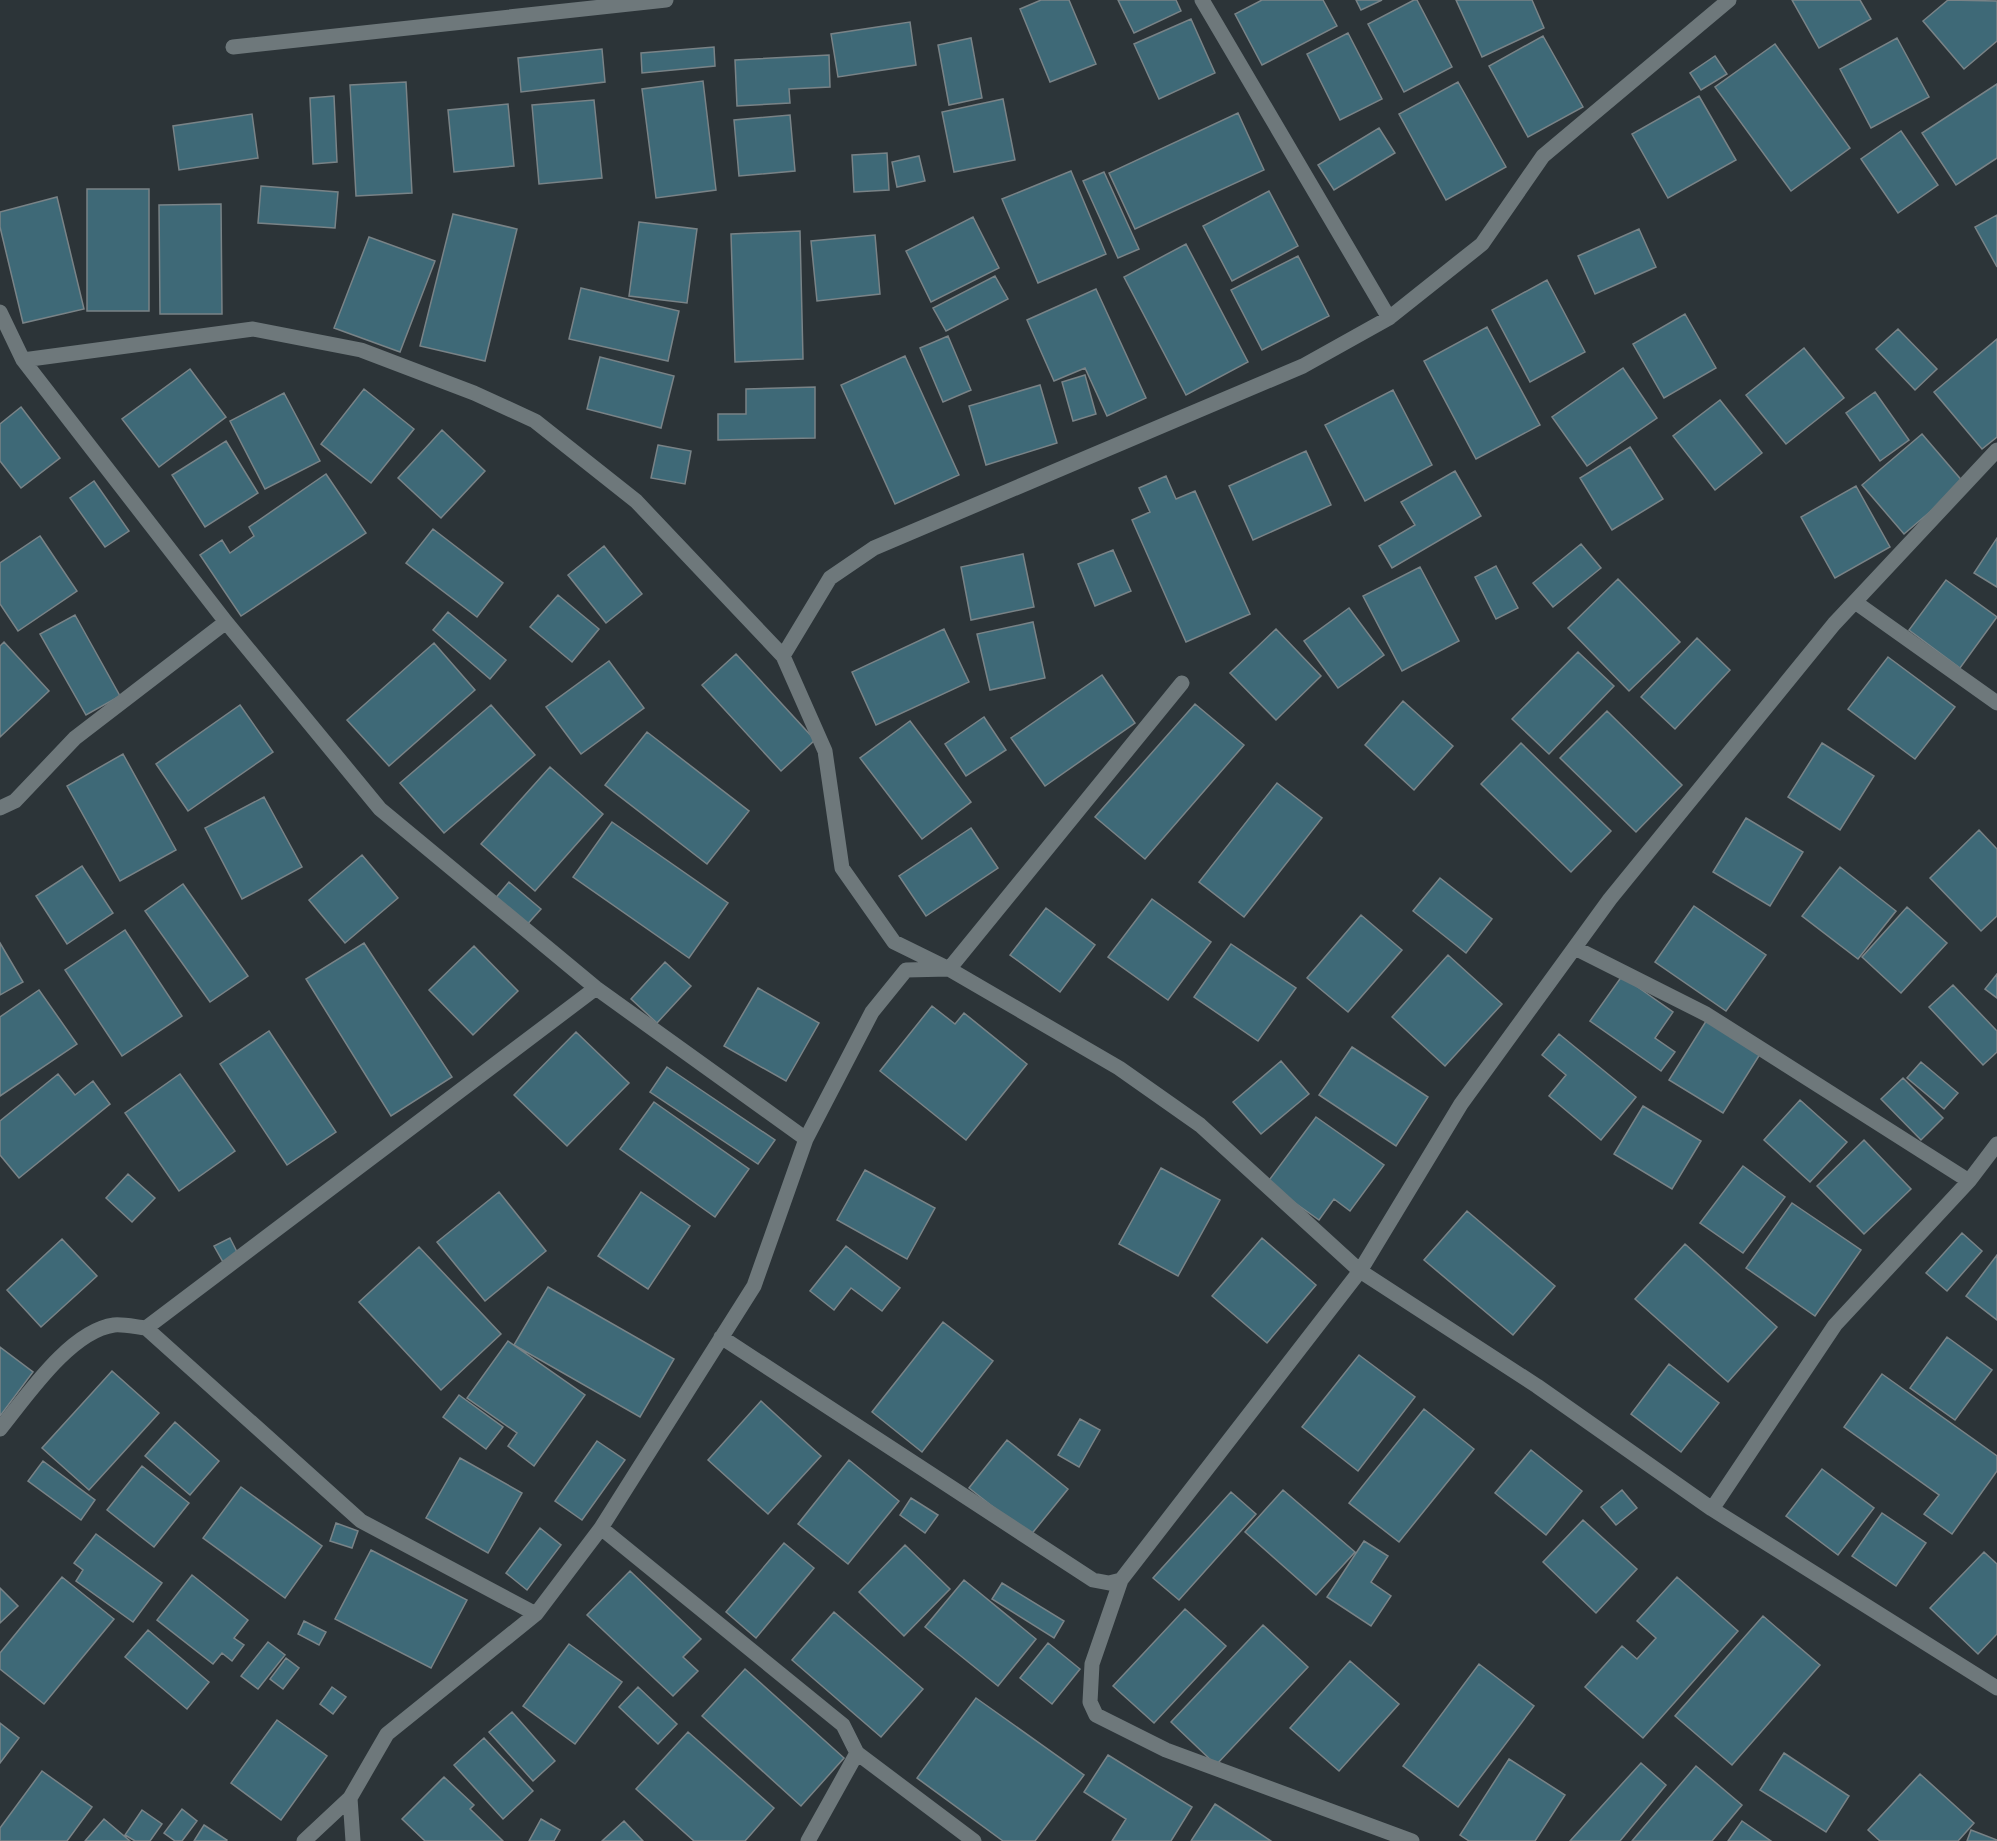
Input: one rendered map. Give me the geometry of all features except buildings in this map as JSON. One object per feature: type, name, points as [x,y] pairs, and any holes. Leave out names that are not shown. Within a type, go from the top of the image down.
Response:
[{"type":"street","points":[[233,47],[666,0]]},
{"type":"street","points":[[1202,0],[1389,318]]},
{"type":"street","points":[[783,656],[830,578],[874,548],[1303,366],[1389,318],[1482,244],[1544,156],[1729,0]]},
{"type":"street","points":[[0,312],[23,360],[226,622],[380,809],[596,988],[806,1138]]},
{"type":"street","points":[[23,360],[253,329],[361,350],[464,389],[535,421],[636,501],[783,656],[825,751],[842,868],[894,942],[949,969],[1119,1068],[1200,1125],[1360,1271],[1537,1386],[1712,1509],[1997,1688]]},
{"type":"street","points":[[1412,1841],[1166,1750],[1096,1715],[1090,1702],[1092,1664],[1121,1580],[1360,1271],[1461,1104],[1610,899],[1834,624],[1997,450]]},
{"type":"street","points":[[1855,602],[1997,703]]},
{"type":"street","points":[[0,808],[15,801],[75,738],[226,622]]},
{"type":"street","points":[[304,1841],[350,1798],[387,1734],[536,1614],[601,1528],[754,1286],[806,1138],[872,1012],[888,990],[906,970],[949,969],[1182,683]]},
{"type":"street","points":[[1575,948],[1706,1014],[1969,1181]]},
{"type":"street","points":[[146,1328],[596,988]]},
{"type":"street","points":[[1712,1509],[1835,1325],[1969,1181],[1997,1144]]},
{"type":"street","points":[[0,1429],[60,1355],[93,1334],[114,1325],[146,1328],[361,1521],[536,1614]]},
{"type":"street","points":[[721,1337],[1093,1580],[1109,1583],[1121,1580]]},
{"type":"street","points":[[601,1528],[843,1725],[857,1753],[975,1841]]},
{"type":"street","points":[[808,1841],[857,1753]]},
{"type":"street","points":[[350,1798],[353,1841]]}]
